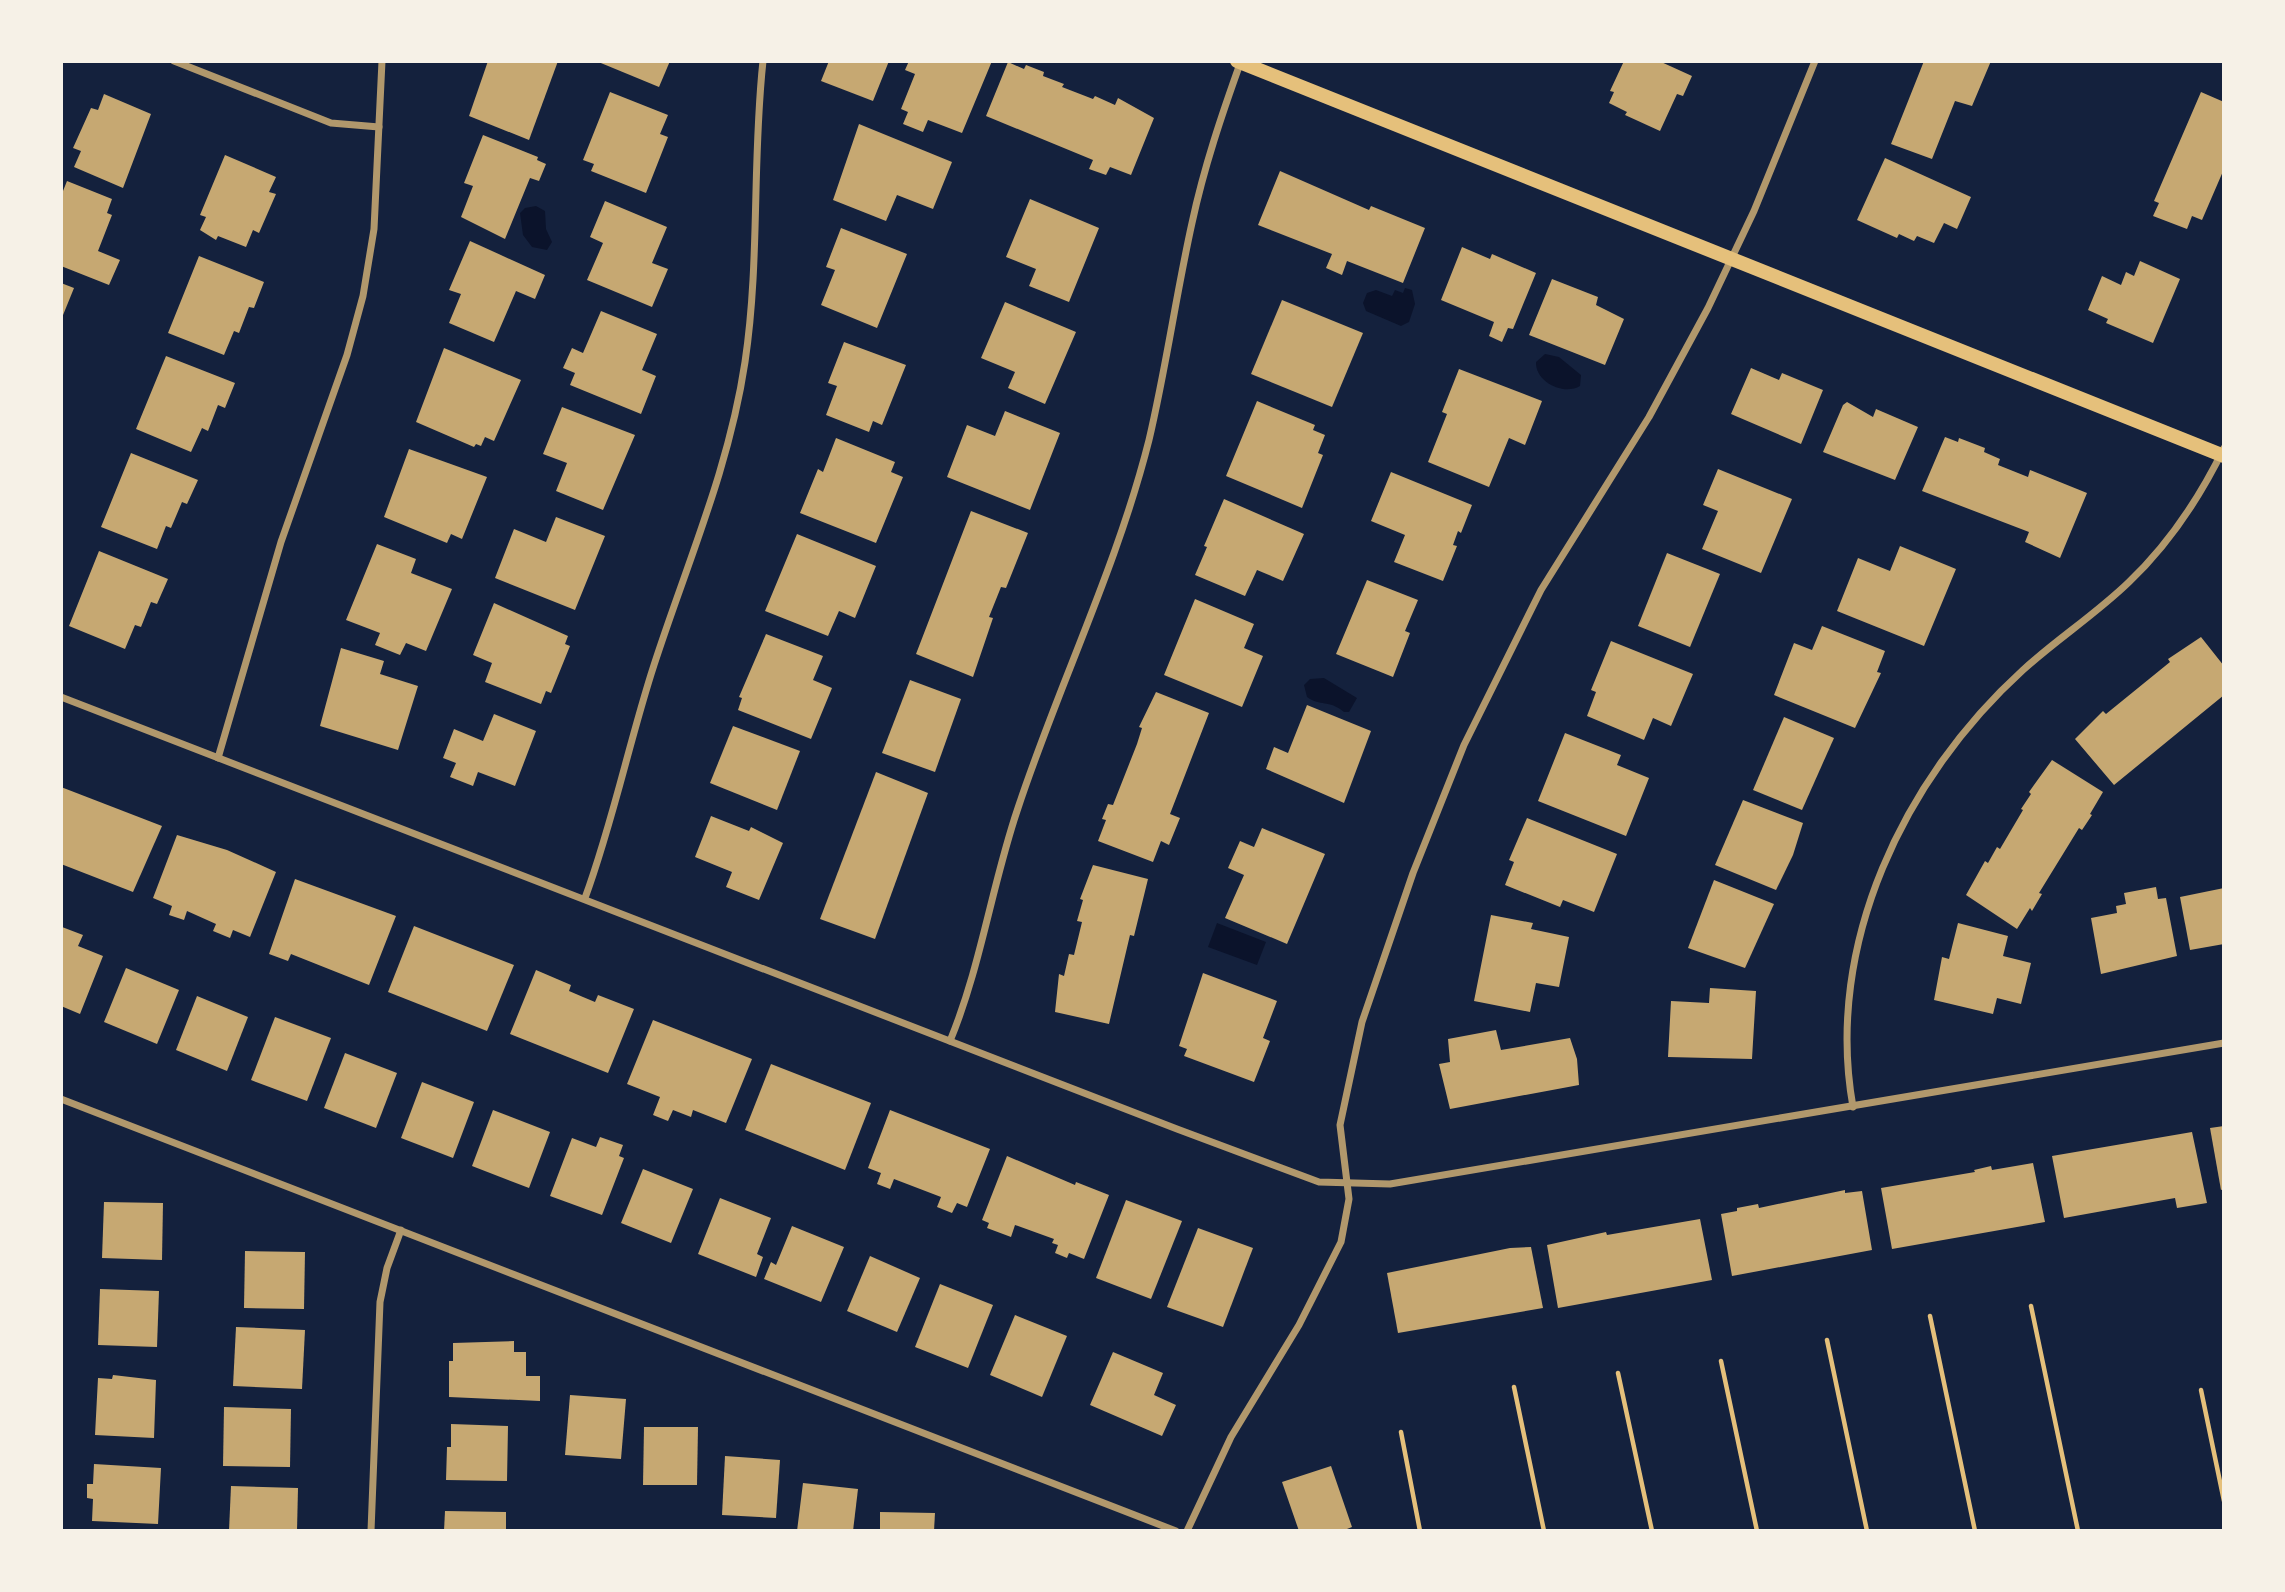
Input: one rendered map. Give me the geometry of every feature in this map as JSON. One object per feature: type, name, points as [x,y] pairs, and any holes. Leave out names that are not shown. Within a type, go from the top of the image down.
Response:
[{"type":"main road","points":[[1240,62],[2223,453]]},
{"type":"street","points":[[174,61],[331,123],[379,127]]},
{"type":"street","points":[[218,758],[281,542],[356,325],[374,229],[382,61]]},
{"type":"street","points":[[585,898],[660,645],[708,516],[739,398],[754,286],[756,139],[763,61]]},
{"type":"street","points":[[1187,1531],[1231,1437],[1329,1269],[1345,1230],[1347,1185],[1340,1125],[1362,1022],[1413,873],[1464,745],[1541,590],[1649,417],[1731,259],[1815,61]]},
{"type":"street","points":[[950,1041],[969,986],[1018,806],[1109,573],[1134,494],[1156,409],[1192,222],[1210,150],[1240,62]]},
{"type":"street","points":[[1853,1107],[1845,1058],[1855,959],[1872,897],[1905,820],[1949,751],[1985,708],[2024,669],[2106,603],[2147,565],[2197,498],[2223,453]]},
{"type":"street","points":[[61,697],[1319,1182],[1347,1185],[1390,1184],[2224,1043]]},
{"type":"street","points":[[61,1099],[1177,1531]]},
{"type":"street","points":[[371,1531],[380,1302],[387,1268],[401,1230]]},
{"type":"path","points":[[2031,1306],[2078,1531]]},
{"type":"path","points":[[1930,1316],[1975,1531]]},
{"type":"path","points":[[1827,1340],[1867,1531]]},
{"type":"path","points":[[1721,1361],[1757,1531]]},
{"type":"path","points":[[1618,1373],[1652,1531]]},
{"type":"path","points":[[1514,1387],[1544,1531]]},
{"type":"path","points":[[2201,1390],[2224,1501]]},
{"type":"path","points":[[1401,1432],[1420,1531]]},
{"type":"water","points":[[536,206],[545,211],[546,229],[552,242],[547,250],[532,247],[523,235],[520,213],[525,208]]},
{"type":"water","points":[[1405,288],[1412,290],[1415,304],[1409,322],[1401,326],[1366,311],[1363,303],[1367,293],[1376,290],[1392,296],[1395,290],[1403,293]]},
{"type":"water","points":[[1545,354],[1559,357],[1581,375],[1580,386],[1573,389],[1559,388],[1545,381],[1540,376],[1536,362]]},
{"type":"water","points":[[1324,678],[1357,698],[1349,712],[1307,697],[1304,685],[1310,679]]},
{"type":"water","points":[[1217,923],[1266,942],[1257,965],[1208,947]]},
{"type":"building","points":[[488,61],[558,61],[529,140],[469,116]]},
{"type":"building","points":[[596,61],[670,61],[659,87]]},
{"type":"building","points":[[829,61],[889,61],[873,101],[821,81]]},
{"type":"building","points":[[909,61],[992,61],[962,133],[928,120],[923,132],[903,124],[908,112],[901,109],[915,74],[905,70]]},
{"type":"building","points":[[1624,61],[1659,61],[1692,76],[1683,96],[1677,94],[1660,131],[1625,115],[1627,112],[1609,103],[1614,92],[1610,91]]},
{"type":"building","points":[[1924,61],[1991,61],[1972,106],[1955,101],[1932,159],[1891,144]]},
{"type":"building","points":[[1008,62],[1024,69],[1026,65],[1044,72],[1043,76],[1064,84],[1062,87],[1093,99],[1095,96],[1115,105],[1118,98],[1154,118],[1131,175],[1110,167],[1106,175],[1089,169],[1093,160],[986,116]]},
{"type":"building","points":[[610,92],[668,115],[660,134],[668,137],[646,193],[591,171],[594,164],[583,160]]},
{"type":"building","points":[[2201,92],[2224,102],[2224,169],[2202,220],[2192,216],[2187,229],[2153,216],[2159,203],[2154,201]]},
{"type":"building","points":[[104,94],[151,114],[123,188],[74,167],[81,151],[73,148],[91,108],[98,110]]},
{"type":"building","points":[[859,124],[952,162],[933,209],[897,195],[886,221],[833,200]]},
{"type":"building","points":[[483,135],[538,157],[537,160],[546,164],[539,181],[530,178],[505,239],[461,217],[473,186],[464,183]]},
{"type":"building","points":[[225,155],[276,177],[269,192],[276,194],[259,233],[253,230],[246,247],[218,236],[216,240],[200,230],[206,217],[200,215]]},
{"type":"building","points":[[1885,158],[1971,197],[1957,229],[1944,223],[1934,243],[1917,236],[1914,241],[1899,234],[1897,238],[1857,220]]},
{"type":"building","points":[[1280,171],[1369,210],[1371,206],[1425,228],[1403,283],[1347,261],[1342,275],[1326,268],[1332,254],[1258,225]]},
{"type":"building","points":[[67,181],[112,199],[107,213],[112,215],[98,251],[120,260],[109,285],[61,266],[61,196]]},
{"type":"building","points":[[1030,199],[1099,228],[1069,302],[1029,286],[1036,269],[1006,257]]},
{"type":"building","points":[[605,201],[667,227],[652,263],[668,269],[652,307],[587,280],[603,243],[590,237]]},
{"type":"building","points":[[841,228],[907,254],[877,328],[821,305],[835,270],[826,267]]},
{"type":"building","points":[[470,241],[545,275],[535,299],[516,291],[494,342],[449,323],[461,294],[449,290]]},
{"type":"building","points":[[1462,247],[1490,259],[1492,254],[1536,273],[1513,329],[1508,328],[1502,342],[1489,336],[1494,322],[1441,300]]},
{"type":"building","points":[[199,256],[264,282],[254,308],[249,307],[239,333],[234,331],[224,355],[168,333]]},
{"type":"building","points":[[2140,261],[2180,279],[2153,343],[2106,323],[2108,319],[2088,310],[2102,276],[2121,285],[2126,272],[2134,276]]},
{"type":"building","points":[[1552,279],[1598,297],[1596,305],[1624,319],[1605,365],[1529,335]]},
{"type":"building","points":[[61,283],[74,288],[61,320]]},
{"type":"building","points":[[1282,300],[1363,333],[1332,407],[1251,374]]},
{"type":"building","points":[[1005,302],[1076,332],[1045,404],[1008,388],[1015,372],[981,358]]},
{"type":"building","points":[[601,311],[657,334],[642,370],[656,376],[641,414],[570,385],[575,373],[563,368],[572,348],[583,353]]},
{"type":"building","points":[[844,342],[906,365],[882,425],[873,421],[869,432],[826,415],[837,386],[828,383]]},
{"type":"building","points":[[444,348],[521,380],[494,441],[485,437],[481,446],[476,444],[474,447],[416,422]]},
{"type":"building","points":[[166,356],[235,383],[225,408],[218,405],[208,431],[202,428],[191,452],[136,429]]},
{"type":"building","points":[[1751,368],[1779,380],[1782,373],[1823,390],[1801,444],[1731,414]]},
{"type":"building","points":[[1459,369],[1542,401],[1525,445],[1509,438],[1489,487],[1428,462],[1447,414],[1442,412]]},
{"type":"building","points":[[1257,401],[1315,425],[1313,430],[1325,435],[1318,453],[1323,455],[1302,508],[1226,476]]},
{"type":"building","points":[[1847,402],[1873,417],[1876,409],[1918,427],[1895,480],[1823,452],[1843,405]]},
{"type":"building","points":[[562,407],[635,435],[603,510],[556,491],[567,463],[543,454]]},
{"type":"building","points":[[1005,411],[1060,433],[1030,510],[947,477],[967,425],[995,436]]},
{"type":"building","points":[[1945,437],[1958,442],[1959,438],[1985,448],[1984,452],[2000,459],[1998,465],[2028,477],[2030,470],[2087,493],[2060,558],[2025,542],[2029,532],[1922,491]]},
{"type":"building","points":[[836,438],[895,462],[891,472],[903,477],[876,543],[800,513],[818,469],[823,472]]},
{"type":"building","points":[[409,449],[487,477],[462,539],[451,534],[447,543],[384,517]]},
{"type":"building","points":[[131,453],[198,480],[187,504],[182,502],[171,528],[166,526],[157,549],[101,527]]},
{"type":"building","points":[[1718,469],[1792,499],[1761,573],[1702,549],[1718,511],[1703,505]]},
{"type":"building","points":[[1391,472],[1472,505],[1461,533],[1458,531],[1453,545],[1457,546],[1443,581],[1394,562],[1405,535],[1371,521]]},
{"type":"building","points":[[1224,499],[1304,534],[1283,581],[1257,570],[1245,596],[1195,575]]},
{"type":"building","points":[[971,511],[1028,533],[1006,588],[1001,587],[989,617],[993,618],[973,677],[916,654]]},
{"type":"building","points":[[556,517],[605,536],[575,610],[495,578],[514,529],[546,542]]},
{"type":"building","points":[[797,534],[876,566],[855,618],[839,611],[828,636],[765,611]]},
{"type":"building","points":[[377,544],[416,559],[411,573],[452,589],[426,651],[406,643],[400,655],[375,645],[380,633],[346,620]]},
{"type":"building","points":[[1900,546],[1956,569],[1924,646],[1837,611],[1858,558],[1890,571]]},
{"type":"building","points":[[99,551],[168,579],[157,604],[151,602],[141,627],[135,625],[125,649],[69,626]]},
{"type":"building","points":[[1667,553],[1720,574],[1690,647],[1638,626]]},
{"type":"building","points":[[1367,580],[1418,600],[1405,631],[1410,633],[1393,677],[1336,654]]},
{"type":"building","points":[[1195,599],[1254,624],[1244,648],[1263,656],[1242,707],[1164,675]]},
{"type":"building","points":[[494,603],[568,636],[565,644],[570,646],[551,693],[546,691],[541,704],[485,682],[492,663],[473,655]]},
{"type":"building","points":[[1822,626],[1885,651],[1877,672],[1881,673],[1855,728],[1774,695],[1794,643],[1812,650]]},
{"type":"building","points":[[766,634],[823,656],[813,680],[832,688],[811,739],[738,710],[742,698],[739,697]]},
{"type":"building","points":[[2201,637],[2224,666],[2224,695],[2114,785],[2075,739],[2103,711],[2106,714],[2170,662],[2168,659]]},
{"type":"building","points":[[1611,641],[1693,674],[1671,726],[1653,718],[1644,740],[1587,716],[1596,692],[1591,690]]},
{"type":"building","points":[[341,648],[384,661],[380,674],[418,686],[398,750],[320,726]]},
{"type":"building","points":[[910,680],[961,699],[935,772],[882,753]]},
{"type":"building","points":[[1156,692],[1209,713],[1170,814],[1180,818],[1169,845],[1161,841],[1153,862],[1098,841],[1106,820],[1102,819],[1108,804],[1113,805],[1137,744],[1142,728],[1139,727]]},
{"type":"building","points":[[1307,705],[1371,731],[1344,803],[1266,769],[1274,747],[1288,753]]},
{"type":"building","points":[[494,714],[536,731],[515,786],[478,772],[473,786],[450,777],[456,763],[443,758],[454,729],[483,741]]},
{"type":"building","points":[[1784,717],[1834,738],[1802,810],[1753,790]]},
{"type":"building","points":[[733,726],[800,751],[777,810],[710,783]]},
{"type":"building","points":[[1565,733],[1621,755],[1617,765],[1649,778],[1626,836],[1538,801]]},
{"type":"building","points":[[2052,760],[2103,792],[2090,814],[2092,815],[2082,830],[2079,828],[2039,893],[2042,894],[2032,911],[2030,908],[2017,929],[1966,895],[1985,861],[1988,863],[1997,847],[2000,849],[2023,810],[2021,809],[2031,794],[2029,792]]},
{"type":"building","points":[[876,772],[928,793],[875,939],[820,919]]},
{"type":"building","points":[[61,787],[162,826],[133,892],[61,864]]},
{"type":"building","points":[[1743,800],[1803,823],[1793,855],[1776,890],[1715,865]]},
{"type":"building","points":[[711,816],[749,831],[751,827],[783,843],[759,900],[726,887],[732,872],[695,857]]},
{"type":"building","points":[[1527,818],[1617,854],[1594,912],[1563,900],[1560,907],[1505,885],[1514,862],[1509,860]]},
{"type":"building","points":[[1262,828],[1325,854],[1287,944],[1225,918],[1244,875],[1228,868],[1240,841],[1254,847]]},
{"type":"building","points":[[177,835],[227,850],[276,872],[250,937],[233,930],[230,938],[213,931],[216,924],[187,911],[184,920],[169,915],[172,906],[153,898]]},
{"type":"building","points":[[1093,865],[1148,879],[1134,936],[1130,935],[1109,1024],[1055,1012],[1059,974],[1064,976],[1069,954],[1074,955],[1082,922],[1077,921],[1083,900],[1080,899]]},
{"type":"building","points":[[295,879],[396,916],[369,985],[291,954],[288,961],[269,954]]},
{"type":"building","points":[[1714,880],[1774,904],[1745,968],[1688,948]]},
{"type":"building","points":[[2156,887],[2158,899],[2166,898],[2177,956],[2101,974],[2091,918],[2117,913],[2116,906],[2126,904],[2124,893]]},
{"type":"building","points":[[2224,888],[2224,944],[2190,950],[2180,897]]},
{"type":"building","points":[[1491,915],[1533,923],[1531,929],[1569,937],[1559,987],[1536,983],[1530,1012],[1474,1001]]},
{"type":"building","points":[[1958,923],[2008,936],[2003,956],[2031,963],[2021,1004],[1997,998],[1993,1014],[1934,1000],[1942,957],[1949,959]]},
{"type":"building","points":[[414,926],[514,965],[487,1031],[388,992]]},
{"type":"building","points":[[62,927],[83,935],[78,946],[103,956],[80,1014],[61,1006]]},
{"type":"building","points":[[126,968],[179,990],[157,1044],[104,1022]]},
{"type":"building","points":[[536,970],[571,985],[569,991],[595,1002],[598,995],[634,1009],[608,1073],[510,1034]]},
{"type":"building","points":[[1203,973],[1277,1001],[1263,1038],[1270,1041],[1254,1082],[1184,1056],[1187,1049],[1179,1046]]},
{"type":"building","points":[[1710,988],[1756,991],[1752,1059],[1668,1057],[1671,1001],[1709,1003]]},
{"type":"building","points":[[197,996],[248,1017],[227,1071],[176,1050]]},
{"type":"building","points":[[275,1017],[331,1038],[307,1101],[251,1080]]},
{"type":"building","points":[[653,1020],[752,1059],[726,1123],[693,1110],[691,1117],[673,1110],[668,1121],[653,1115],[660,1097],[627,1084]]},
{"type":"building","points":[[1496,1030],[1501,1050],[1570,1038],[1577,1059],[1579,1085],[1450,1109],[1439,1064],[1450,1062],[1448,1039]]},
{"type":"building","points":[[345,1053],[397,1073],[376,1128],[324,1108]]},
{"type":"building","points":[[771,1064],[871,1103],[845,1170],[745,1130]]},
{"type":"building","points":[[422,1082],[474,1102],[453,1158],[401,1138]]},
{"type":"building","points":[[493,1110],[550,1132],[529,1188],[472,1166]]},
{"type":"building","points":[[890,1110],[990,1149],[967,1207],[957,1203],[952,1213],[937,1207],[941,1197],[894,1179],[890,1189],[877,1184],[881,1173],[868,1168]]},
{"type":"building","points":[[2224,1126],[2224,1189],[2221,1190],[2210,1128]]},
{"type":"building","points":[[2192,1132],[2207,1203],[2177,1208],[2175,1198],[2064,1218],[2052,1156]]},
{"type":"building","points":[[600,1137],[623,1145],[619,1156],[624,1158],[602,1215],[550,1196],[572,1138],[596,1147]]},
{"type":"building","points":[[1007,1156],[1075,1185],[1076,1182],[1109,1195],[1084,1259],[1069,1253],[1067,1258],[1055,1253],[1058,1245],[1052,1243],[1054,1239],[1015,1225],[1011,1237],[987,1228],[989,1223],[982,1220]]},
{"type":"building","points":[[2033,1163],[2045,1222],[1892,1249],[1881,1188],[1975,1172],[1974,1170],[1991,1166],[1992,1170]]},
{"type":"building","points":[[643,1169],[693,1189],[671,1243],[621,1223]]},
{"type":"building","points":[[1845,1190],[1845,1193],[1862,1191],[1872,1250],[1732,1276],[1721,1214],[1737,1211],[1737,1208],[1758,1204],[1759,1208]]},
{"type":"building","points":[[720,1198],[771,1218],[757,1254],[763,1257],[756,1277],[698,1254]]},
{"type":"building","points":[[1126,1200],[1182,1221],[1151,1299],[1096,1278]]},
{"type":"building","points":[[104,1202],[163,1203],[162,1260],[102,1258]]},
{"type":"building","points":[[1700,1219],[1712,1280],[1558,1308],[1547,1245],[1606,1232],[1607,1235]]},
{"type":"building","points":[[792,1226],[844,1247],[821,1302],[764,1279],[771,1262],[776,1265]]},
{"type":"building","points":[[1198,1228],[1253,1248],[1223,1327],[1167,1307]]},
{"type":"building","points":[[1531,1247],[1543,1308],[1398,1333],[1387,1273],[1510,1248]]},
{"type":"building","points":[[245,1251],[305,1252],[304,1309],[244,1308]]},
{"type":"building","points":[[870,1256],[920,1278],[897,1332],[847,1311]]},
{"type":"building","points":[[940,1284],[993,1305],[968,1368],[915,1347]]},
{"type":"building","points":[[100,1289],[159,1291],[157,1347],[98,1345]]},
{"type":"building","points":[[1015,1315],[1067,1336],[1042,1397],[990,1375]]},
{"type":"building","points":[[236,1327],[305,1330],[302,1389],[233,1386]]},
{"type":"building","points":[[514,1341],[514,1352],[526,1352],[526,1376],[540,1376],[540,1401],[449,1397],[449,1361],[453,1361],[453,1343]]},
{"type":"building","points":[[1113,1352],[1163,1373],[1154,1395],[1176,1405],[1162,1436],[1090,1405]]},
{"type":"building","points":[[113,1375],[156,1380],[154,1438],[95,1435],[98,1378],[112,1379]]},
{"type":"building","points":[[570,1395],[626,1399],[621,1459],[565,1455]]},
{"type":"building","points":[[224,1407],[291,1409],[290,1467],[223,1466]]},
{"type":"building","points":[[451,1424],[508,1426],[507,1481],[446,1480]]},
{"type":"building","points":[[644,1427],[698,1427],[697,1485],[643,1485]]},
{"type":"building","points":[[725,1456],[780,1460],[776,1518],[722,1515]]},
{"type":"building","points":[[94,1464],[161,1468],[158,1524],[92,1521],[93,1499],[87,1498],[87,1484],[93,1484]]},
{"type":"building","points":[[1331,1466],[1352,1527],[1342,1531],[1299,1531],[1282,1482]]},
{"type":"building","points":[[803,1483],[858,1489],[853,1531],[797,1531]]},
{"type":"building","points":[[231,1486],[298,1488],[297,1531],[229,1531]]},
{"type":"building","points":[[445,1511],[506,1512],[506,1531],[444,1531]]},
{"type":"building","points":[[880,1512],[935,1513],[934,1531],[880,1531]]}]
